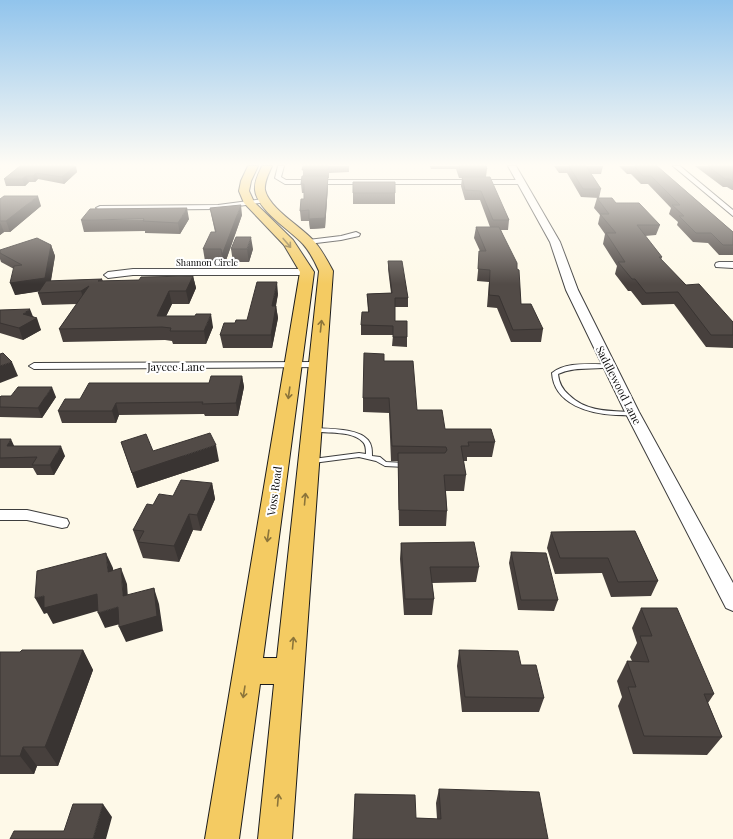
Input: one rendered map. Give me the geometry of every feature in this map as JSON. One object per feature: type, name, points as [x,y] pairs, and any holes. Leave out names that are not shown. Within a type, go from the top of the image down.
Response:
[{"type":"main road","points":[[259,205],[289,243],[313,281]]},
{"type":"main road","name":"Voss Road","points":[[222,839],[293,365],[313,281],[326,271],[318,254],[308,242],[260,205]]},
{"type":"main road","name":"Voss Road","points":[[275,839],[317,365],[313,281]]},
{"type":"main road","points":[[277,468],[308,465]]},
{"type":"main road","points":[[248,671],[291,671]]},
{"type":"street","points":[[100,208],[218,207],[232,205]]},
{"type":"street","name":"Saddlewood Lane","points":[[535,205],[555,242],[572,290],[633,414],[733,602]]},
{"type":"street","points":[[722,205],[733,214]]},
{"type":"street","points":[[308,242],[340,238],[356,234]]},
{"type":"street","points":[[719,264],[733,264]]},
{"type":"street","name":"Shannon Circle","points":[[108,275],[132,272],[313,281]]},
{"type":"street","name":"Jaycee Lane","points":[[34,366],[317,365]]},
{"type":"street","points":[[0,515],[27,515],[62,523]]},
{"type":"lane","points":[[610,366],[562,369],[554,373],[555,379],[560,389],[570,401],[584,409],[633,414]]},
{"type":"lane","points":[[312,430],[340,431],[363,439],[368,445],[369,456]]},
{"type":"lane","points":[[308,465],[359,455],[369,456],[385,464],[414,465]]},
{"type":"building","points":[[0,205],[26,205],[6,221],[0,221]]},
{"type":"building","points":[[241,205],[222,255],[221,249],[203,249],[211,232],[216,232],[210,208]]},
{"type":"building","points":[[300,205],[326,205],[325,218],[309,219],[309,210],[300,211]]},
{"type":"building","points":[[487,205],[502,205],[509,220],[493,220]]},
{"type":"building","points":[[602,205],[641,205],[660,225],[637,225],[662,257],[659,257],[686,285],[699,284],[733,322],[733,335],[711,335],[678,292],[646,293],[635,279],[632,279],[618,262],[625,262],[606,233],[616,233],[600,214],[609,214]]},
{"type":"building","points":[[672,205],[702,205],[733,232],[733,245],[723,245],[711,233],[696,233],[679,216],[684,216]]},
{"type":"building","points":[[187,208],[178,223],[143,221],[144,219],[81,220],[90,209]]},
{"type":"building","points":[[476,227],[499,227],[517,263],[517,269],[519,270],[521,304],[531,304],[543,329],[513,330],[499,296],[489,295],[490,270],[478,269],[479,251],[486,251]]},
{"type":"building","points":[[236,237],[251,237],[247,249],[231,249]]},
{"type":"building","points":[[37,238],[51,245],[45,278],[10,283],[14,266],[22,265],[0,253],[0,250]]},
{"type":"building","points":[[388,261],[402,261],[408,298],[395,298],[395,321],[407,321],[407,337],[393,337],[393,326],[361,325],[362,312],[369,312],[367,294],[392,293]]},
{"type":"building","points":[[193,276],[186,291],[169,291],[157,316],[195,316],[196,314],[211,314],[204,331],[170,331],[171,328],[162,327],[59,329],[89,286],[81,291],[38,293],[46,281],[102,279],[98,281],[139,280],[141,277]]},
{"type":"building","points":[[257,282],[277,282],[272,306],[276,306],[271,335],[220,335],[224,323],[235,323],[236,320],[247,320]]},
{"type":"building","points":[[30,309],[23,314],[37,318],[19,328],[0,323],[0,310]]},
{"type":"building","points":[[3,353],[12,362],[0,366],[0,354]]},
{"type":"building","points":[[364,353],[384,354],[384,361],[413,361],[417,410],[442,410],[445,429],[491,429],[495,442],[468,442],[469,446],[461,446],[466,475],[444,475],[447,511],[399,510],[398,453],[445,453],[447,450],[446,447],[392,446],[389,398],[363,398]]},
{"type":"building","points":[[211,376],[242,376],[236,403],[116,403],[112,411],[58,411],[65,399],[80,399],[89,383],[209,383]]},
{"type":"building","points":[[18,387],[52,387],[38,408],[0,407],[0,397],[11,396]]},
{"type":"building","points":[[210,433],[216,445],[132,473],[121,442],[146,434],[153,451]]},
{"type":"building","points":[[0,439],[11,439],[7,446],[61,446],[50,465],[32,465],[37,457],[0,458]]},
{"type":"building","points":[[181,480],[212,483],[197,515],[189,514],[174,546],[138,542],[144,531],[133,530],[147,504],[153,505],[159,494],[173,496]]},
{"type":"building","points":[[635,531],[658,581],[618,582],[608,558],[560,558],[551,532]]},
{"type":"building","points":[[474,542],[479,567],[430,567],[434,599],[405,599],[401,543]]},
{"type":"building","points":[[511,552],[546,553],[558,600],[521,600]]},
{"type":"building","points":[[106,553],[108,572],[121,568],[123,596],[154,588],[157,616],[119,627],[118,607],[98,613],[97,594],[44,608],[44,596],[35,598],[37,571]]},
{"type":"building","points":[[641,608],[677,608],[714,694],[704,694],[722,737],[644,736],[628,687],[636,687],[627,661],[649,662],[640,636],[652,636]]},
{"type":"building","points":[[22,650],[83,650],[45,747],[23,747],[20,756],[0,756],[0,652],[20,652]]},
{"type":"building","points":[[459,650],[518,651],[521,665],[536,665],[544,698],[465,697]]},
{"type":"building","points":[[439,789],[539,792],[548,839],[353,839],[355,794],[415,795],[416,818],[441,819]]},
{"type":"building","points":[[73,804],[103,804],[93,839],[10,839],[14,831],[64,831]]}]
